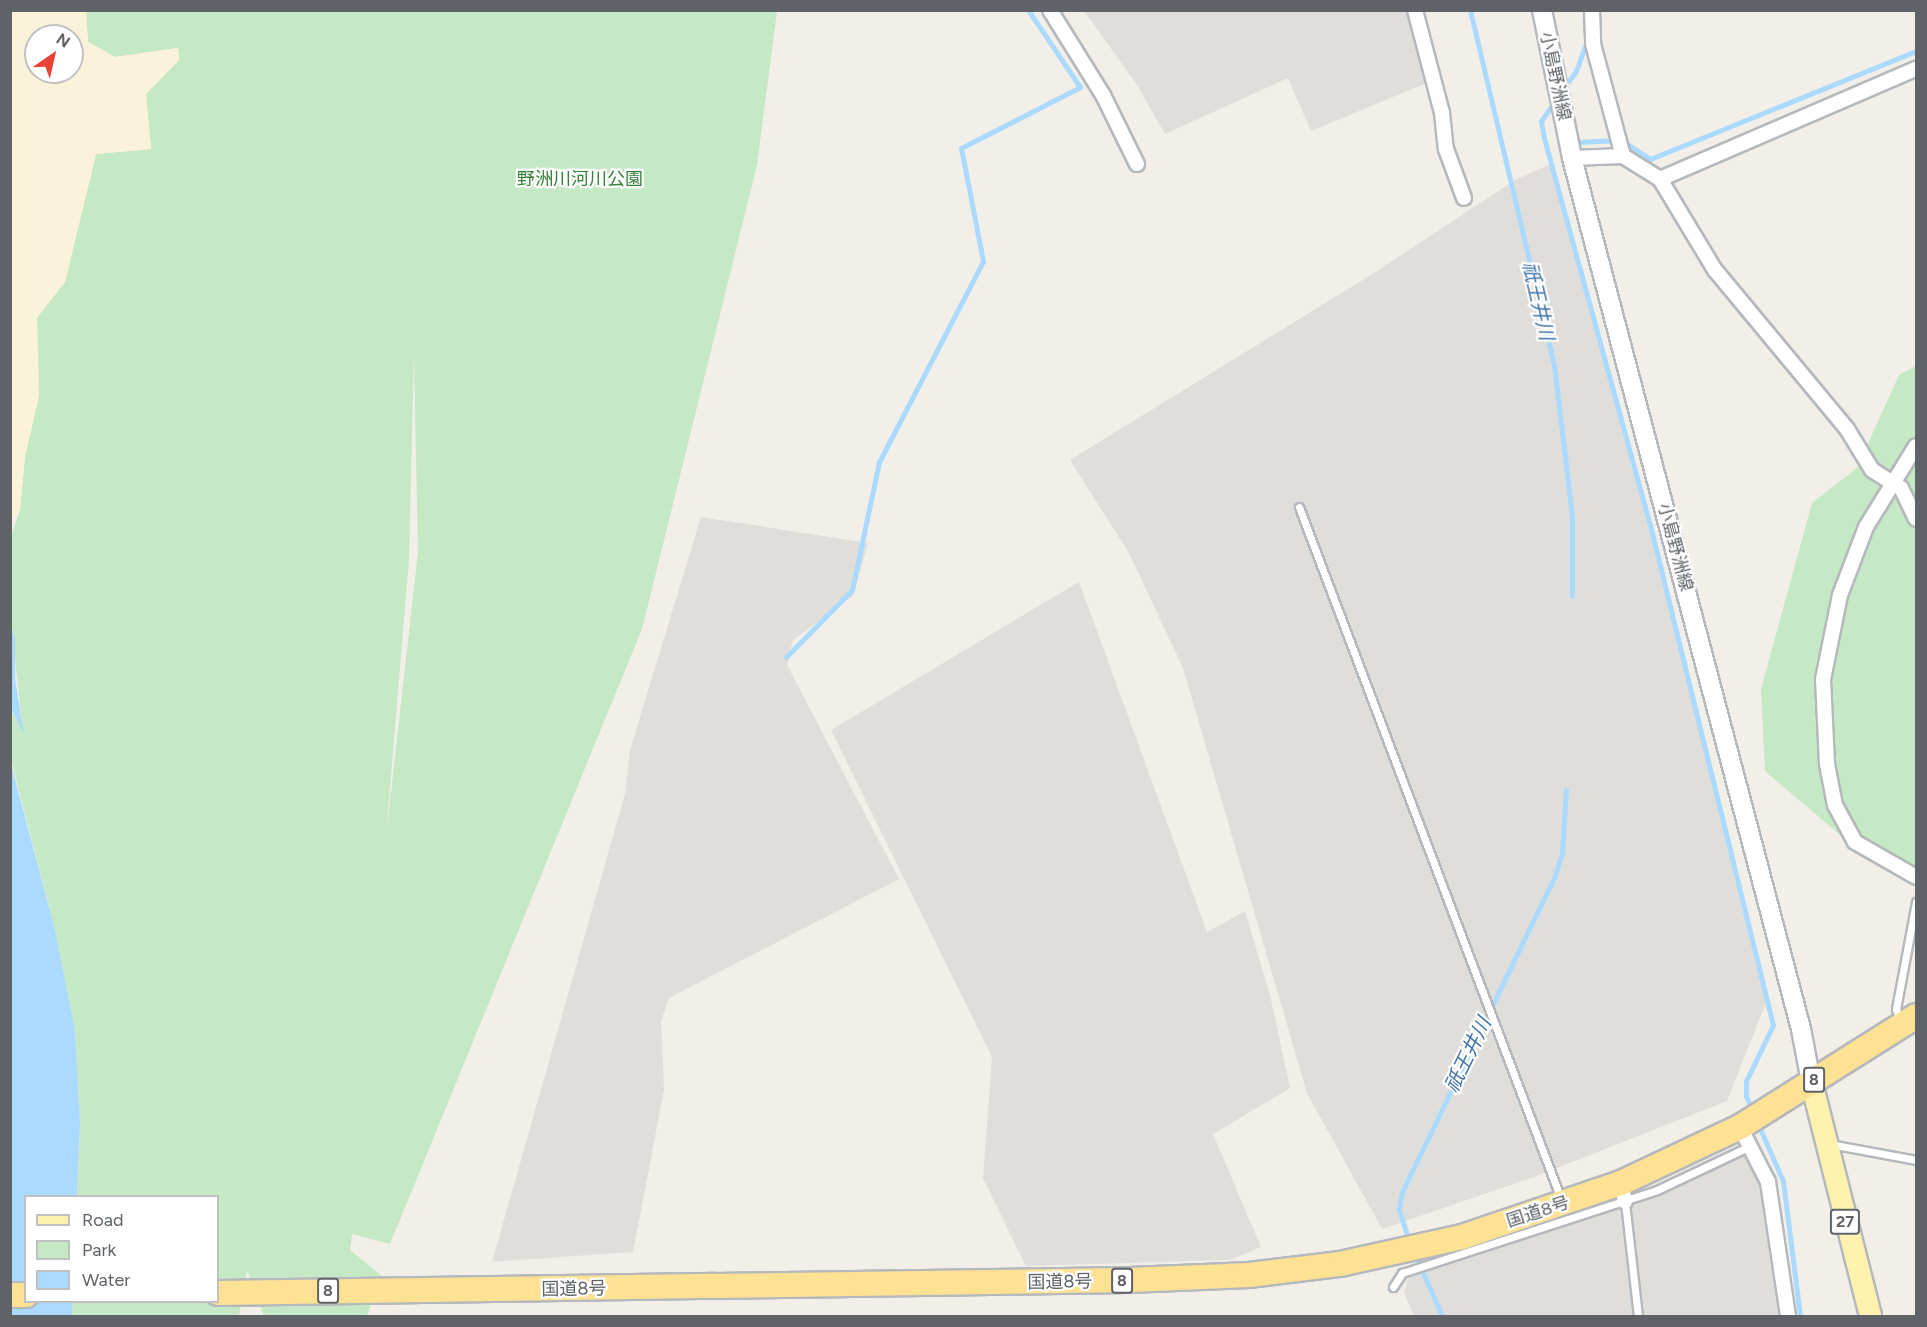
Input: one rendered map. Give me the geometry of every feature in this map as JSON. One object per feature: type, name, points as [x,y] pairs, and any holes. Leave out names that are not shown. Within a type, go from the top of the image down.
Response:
[{"type":"highway","name":"国道8号","points":[[219,1293],[1118,1281],[1249,1275],[1402,1252],[1563,1204],[1623,1193],[1745,1136],[1811,1082],[1909,1020]]},
{"type":"main road","name":"小島野洲線","points":[[1542,10],[1572,158],[1801,1029],[1811,1082]]},
{"type":"main road","name":"27","points":[[1811,1082],[1824,1143],[1870,1317]]},
{"type":"street","points":[[1050,10],[1103,95],[1137,164]]},
{"type":"street","points":[[1415,10],[1442,113],[1446,149],[1464,198]]},
{"type":"street","points":[[1592,10],[1593,44],[1623,156]]},
{"type":"street","points":[[1660,179],[1917,69]]},
{"type":"street","points":[[1572,158],[1623,156],[1660,179],[1715,270],[1846,429],[1872,470],[1901,488],[1917,519]]},
{"type":"street","points":[[1917,446],[1892,482],[1866,527],[1840,595],[1823,679],[1827,764],[1835,805],[1856,842],[1917,877]]},
{"type":"street","points":[[1745,1136],[1768,1182],[1788,1317]]},
{"type":"lane","points":[[1299,507],[1563,1204]]},
{"type":"lane","points":[[1909,1020],[1896,1009],[1917,903]]},
{"type":"lane","points":[[1824,1143],[1917,1160]]},
{"type":"lane","points":[[1393,1287],[1402,1273],[1623,1193],[1638,1317]]},
{"type":"shaded area","points":[[1084,11],[1414,11],[1429,82],[1311,131],[1288,78],[1165,134],[1137,85]]},
{"type":"shaded area","points":[[1551,164],[1652,541],[1767,1000],[1727,1101],[1534,1177],[1382,1229],[1307,1093],[1183,668],[1129,553],[1070,460],[1374,273],[1515,180]]},
{"type":"shaded area","points":[[701,517],[868,543],[853,596],[793,640],[787,665],[899,879],[669,998],[661,1021],[664,1090],[633,1252],[492,1262],[625,794],[630,750]]},
{"type":"shaded area","points":[[1079,582],[1207,932],[1245,911],[1270,995],[1290,1088],[1213,1134],[1261,1247],[1230,1260],[1026,1266],[983,1178],[992,1057],[831,730]]},
{"type":"shaded area","points":[[1745,1150],[1763,1193],[1780,1316],[1414,1316],[1404,1292],[1408,1278],[1657,1194]]},
{"type":"green space","name":"野洲川河川公園","points":[[86,11],[777,11],[757,165],[642,629],[390,1244],[352,1234],[350,1250],[381,1275],[367,1316],[264,1316],[247,1270],[239,1316],[70,1316],[72,1303],[219,1303],[219,1195],[77,1195],[80,1121],[75,1030],[55,930],[11,760],[10,708],[23,732],[11,621],[10,540],[20,510],[25,456],[39,396],[37,317],[65,282],[96,154],[151,149],[146,94],[179,60],[178,48],[115,57],[88,42]],"holes":[[[414,354],[418,552],[386,837],[409,558]]]},
{"type":"green space","points":[[1916,366],[1916,875],[1846,840],[1765,771],[1761,689],[1812,503],[1857,468],[1899,375]]},
{"type":"sand","points":[[11,11],[86,11],[88,42],[115,57],[178,48],[179,60],[146,94],[151,149],[96,154],[65,282],[37,318],[39,396],[25,456],[20,510],[11,519]]},
{"type":"water","points":[[10,621],[15,640],[15,678],[24,735],[11,708]]},
{"type":"water","points":[[10,760],[55,930],[75,1030],[80,1121],[77,1195],[24,1195],[24,1303],[72,1303],[72,1316],[11,1316]]},
{"type":"waterway","points":[[786,657],[852,590],[879,462],[983,261],[961,148],[1080,87],[1028,10]]},
{"type":"waterway","name":"祇王井川","points":[[1470,10],[1554,365],[1572,515],[1572,596]]},
{"type":"waterway","points":[[1563,89],[1576,71],[1588,38]]},
{"type":"waterway","points":[[1577,142],[1621,140],[1650,159],[1916,51]]},
{"type":"waterway","points":[[1556,99],[1541,121],[1544,138],[1650,525],[1773,1025],[1746,1081],[1746,1096],[1753,1112]]},
{"type":"waterway","name":"祇王井川","points":[[1409,1241],[1399,1210],[1402,1192],[1555,875],[1562,853],[1566,790]]},
{"type":"waterway","points":[[1758,1124],[1783,1181],[1800,1316]]},
{"type":"waterway","name":"祇王井川","points":[[1415,1255],[1442,1316]]}]
